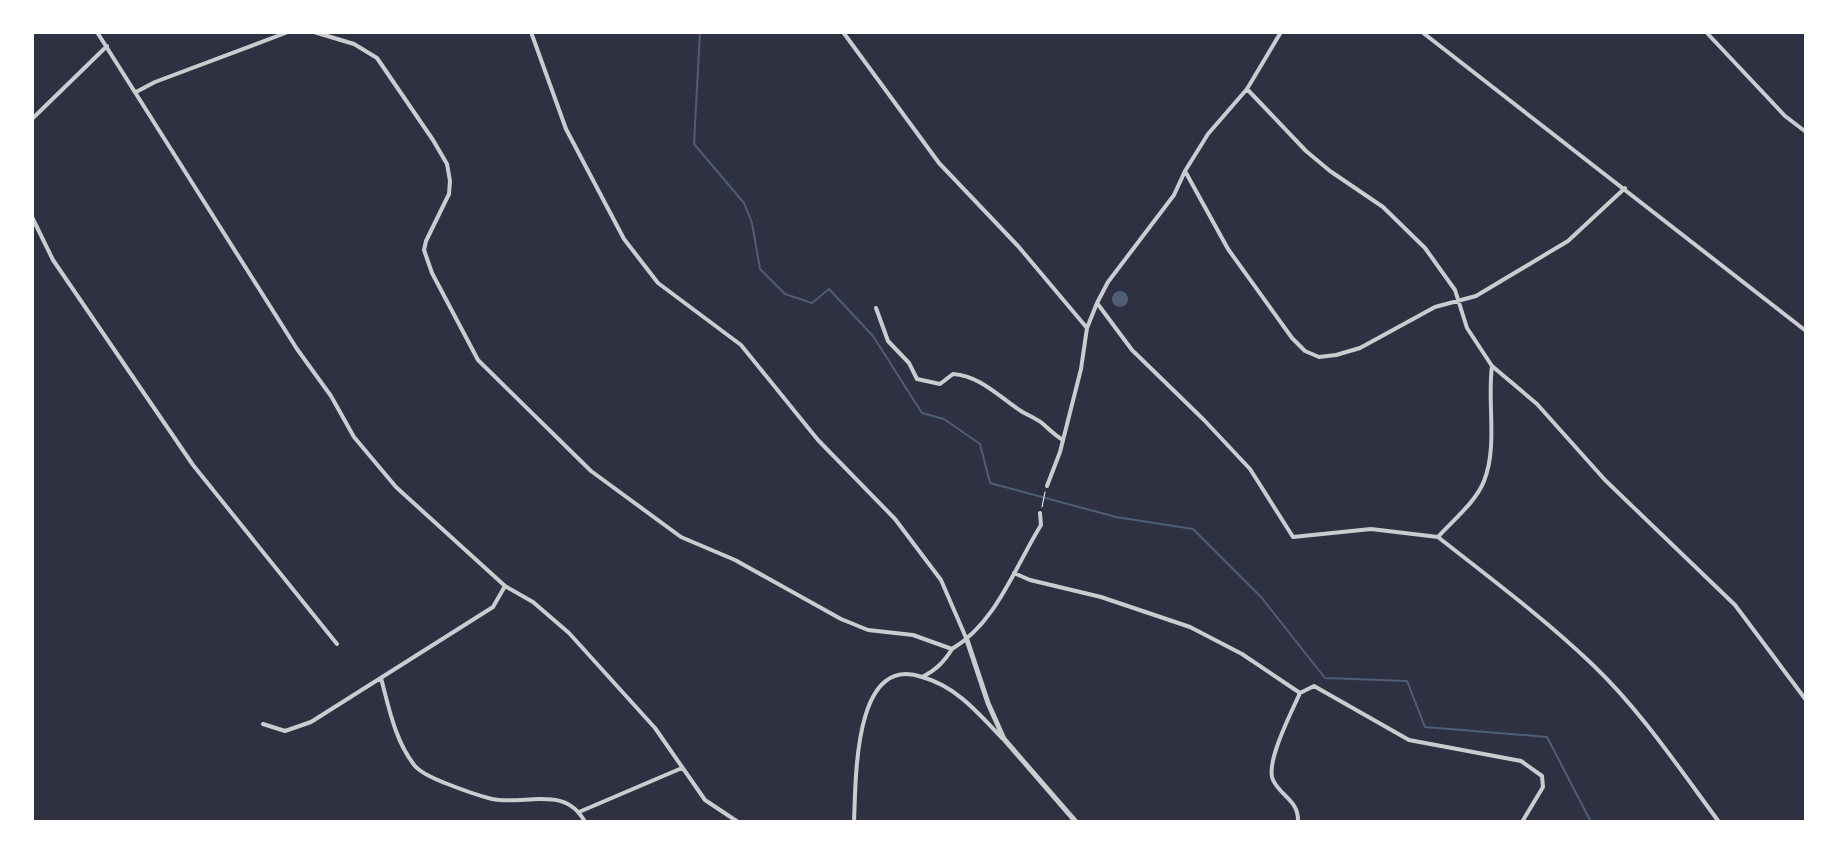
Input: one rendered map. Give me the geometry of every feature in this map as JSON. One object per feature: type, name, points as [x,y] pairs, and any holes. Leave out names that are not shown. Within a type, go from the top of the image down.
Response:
[{"type":"street","points":[[97,32],[297,349],[331,396],[354,437],[396,487],[506,586],[533,602],[569,633],[656,728],[705,800],[738,822]]},
{"type":"street","points":[[136,92],[164,79],[288,32]]},
{"type":"street","points":[[314,32],[354,44],[377,58],[433,140],[447,164],[450,181],[449,194],[426,241],[424,250],[432,273],[478,360],[584,464],[681,537],[736,560],[841,619],[868,630],[913,635],[952,649]]},
{"type":"street","points":[[531,32],[566,128],[624,239],[658,283],[741,345],[818,440],[895,519],[940,580],[967,640],[988,703],[1004,739]]},
{"type":"street","points":[[843,32],[856,53],[940,163],[1018,246],[1087,328]]},
{"type":"street","points":[[1047,486],[1063,440],[1081,369],[1087,328],[1097,303],[1108,282],[1174,195],[1185,172],[1208,134],[1247,89],[1281,32]]},
{"type":"street","points":[[1422,32],[1625,188],[1806,331]]},
{"type":"street","points":[[1706,32],[1785,116],[1806,132]]},
{"type":"street","points":[[32,119],[107,46]]},
{"type":"street","points":[[1247,89],[1306,151],[1330,171],[1383,207],[1426,248],[1455,290],[1467,328],[1492,366],[1537,404],[1605,480],[1735,605],[1806,700]]},
{"type":"street","points":[[1185,172],[1228,248],[1292,338],[1305,351],[1319,357],[1336,355],[1360,348],[1435,307],[1458,302],[1493,287],[1568,241],[1625,188]]},
{"type":"street","points":[[32,217],[53,260],[193,465],[337,644]]},
{"type":"street","points":[[1097,303],[1132,350],[1204,420],[1250,469],[1293,537],[1371,529],[1438,538],[1508,590],[1593,665],[1653,732],[1719,822]]},
{"type":"street","points":[[876,308],[888,341],[910,363],[917,379],[940,384],[953,374],[962,374],[983,383],[1022,412],[1041,422],[1051,433],[1063,440]]},
{"type":"street","points":[[1438,538],[1474,496],[1484,481],[1493,422],[1489,386],[1492,366]]},
{"type":"street","points":[[922,677],[938,667],[952,649],[967,640],[993,608],[1041,525],[1040,513]]},
{"type":"street","points":[[1014,573],[1030,580],[1102,596],[1190,627],[1242,654],[1300,693]]},
{"type":"street","points":[[263,724],[285,731],[311,722],[493,607],[506,586]]},
{"type":"street","points":[[854,822],[860,741],[871,700],[878,688],[897,674],[905,672],[934,680],[952,691],[1004,739],[1076,822]]},
{"type":"street","points":[[381,678],[392,721],[416,767],[432,777],[493,799],[551,798],[570,805],[580,812],[585,822]]},
{"type":"street","points":[[1298,822],[1296,808],[1291,799],[1276,785],[1271,773],[1277,749],[1300,693],[1314,686],[1409,740],[1521,761],[1542,776],[1544,786],[1522,822]]},
{"type":"street","points":[[580,812],[682,768]]},
{"type":"path","points":[[1040,513],[1047,486]]},
{"type":"water","points":[[1120,291],[1126,293],[1128,299],[1126,305],[1120,307],[1114,305],[1112,299],[1114,293]]},
{"type":"waterway","points":[[700,32],[694,144],[744,203],[752,223],[760,269],[785,294],[812,303],[829,289],[873,336],[922,413],[944,419],[980,444],[990,483],[1116,517],[1193,529],[1261,597],[1325,678],[1407,681],[1425,727],[1547,737],[1591,822]]}]
